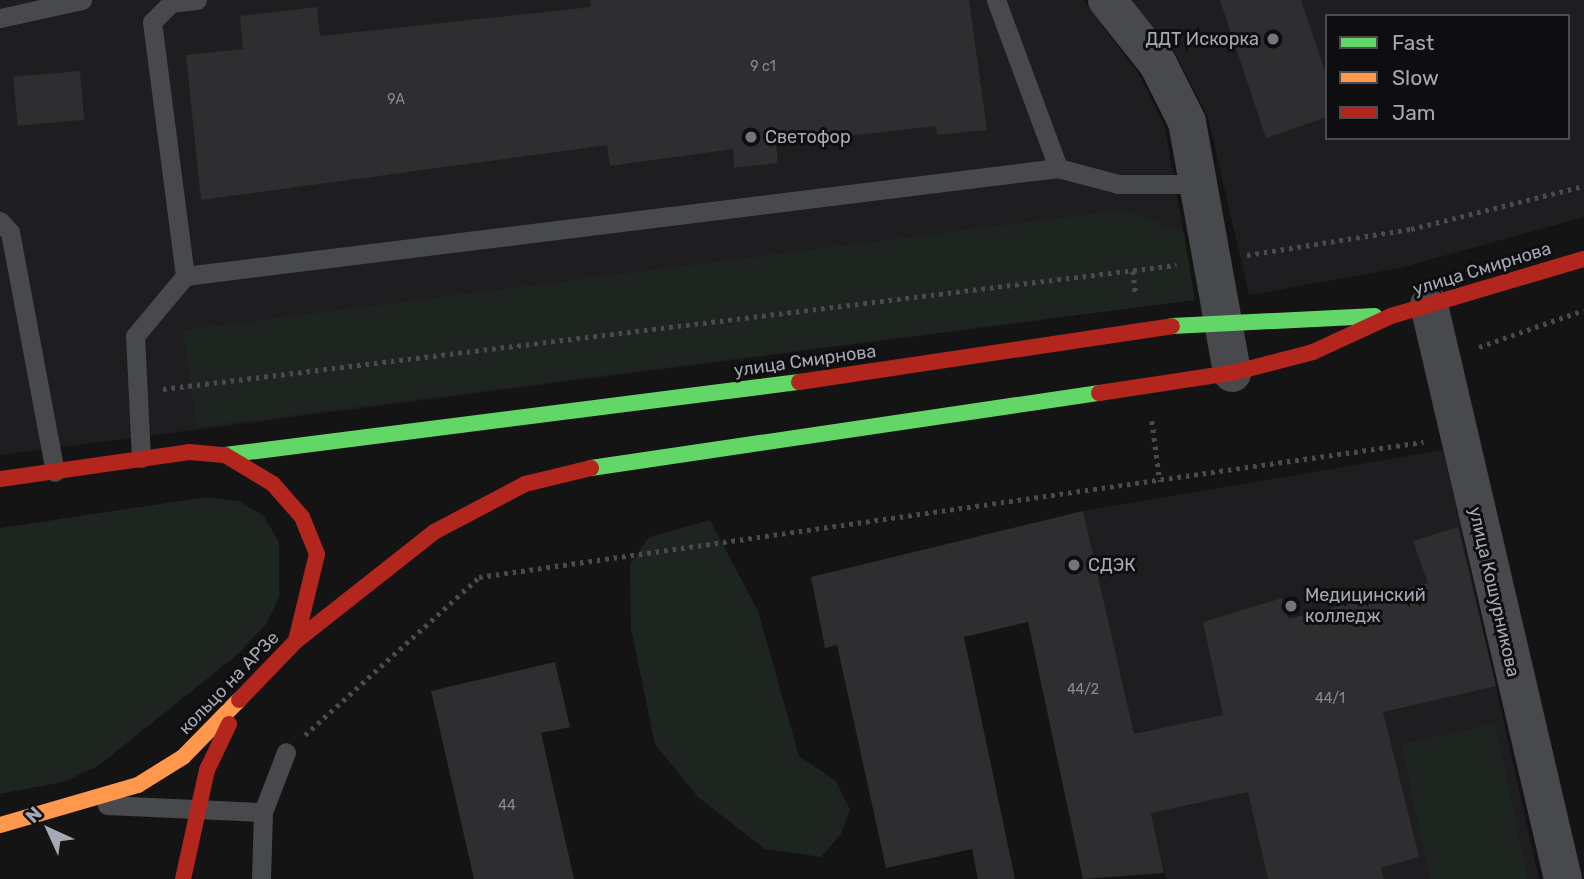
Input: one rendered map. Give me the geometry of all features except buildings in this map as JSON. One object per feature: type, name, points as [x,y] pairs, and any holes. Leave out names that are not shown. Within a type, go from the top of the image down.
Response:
[{"type":"main road","name":"улица Смирнова","points":[[296,641],[434,531],[525,485],[583,469],[1233,373],[1313,352],[1391,316],[1584,258]]},
{"type":"main road","name":"улица Смирнова","points":[[225,455],[574,415],[1222,319],[1391,316]]},
{"type":"main road","points":[[0,479],[141,458],[225,455]]},
{"type":"main road","name":"кольцо на АРЗе","points":[[0,825],[85,803],[138,785],[183,757],[238,706],[296,641],[317,554],[302,517],[273,484],[225,455]]},
{"type":"main road","points":[[183,879],[194,813],[238,706]]},
{"type":"street","points":[[1107,0],[1157,64],[1187,122],[1233,373]]},
{"type":"street","name":"улица Кошурникова","points":[[1429,305],[1563,879]]},
{"type":"lane","points":[[0,18],[82,0]]},
{"type":"lane","points":[[185,275],[152,22],[171,3],[197,0]]},
{"type":"lane","points":[[996,0],[1058,168]]},
{"type":"lane","points":[[141,458],[135,336],[185,275],[1058,168],[1118,184],[1197,184]]},
{"type":"lane","points":[[0,221],[10,232],[55,472]]},
{"type":"lane","points":[[261,879],[263,812],[286,752]]},
{"type":"lane","points":[[85,803],[194,813],[263,812]]},
{"type":"path","points":[[138,393],[1211,261],[1411,229],[1584,186]]},
{"type":"path","points":[[1476,358],[1479,345],[1584,310]]},
{"type":"path","points":[[286,752],[479,577],[1459,436]]},
{"type":"shaded area","points":[[0,0],[1083,0],[1140,76],[1165,127],[1195,300],[0,455]]},
{"type":"shaded area","points":[[1130,0],[1584,0],[1584,217],[1400,268],[1249,295],[1208,117],[1175,53]]},
{"type":"shaded area","points":[[1122,210],[1184,233],[1195,300],[197,427],[183,330]]},
{"type":"shaded area","name":"Медицинский колледж","points":[[1443,450],[1539,879],[1166,879],[1083,511]]},
{"type":"shaded area","points":[[207,497],[239,501],[263,515],[279,542],[279,597],[266,624],[238,654],[98,766],[63,782],[0,794],[0,528]]},
{"type":"shaded area","points":[[710,520],[758,611],[799,756],[836,781],[850,810],[841,834],[821,857],[765,849],[698,797],[655,744],[631,629],[630,564],[649,537]]},
{"type":"shaded area","points":[[1495,724],[1528,879],[1430,879],[1401,744]]},
{"type":"traffic: fast","points":[[1172,326],[1375,316]]},
{"type":"traffic: fast","points":[[225,455],[799,382]]},
{"type":"traffic: fast","points":[[591,468],[1099,393]]},
{"type":"traffic: slow","points":[[0,825],[138,785],[183,757],[239,700]]},
{"type":"traffic: jam","points":[[1099,393],[1232,373],[1313,352],[1391,316],[1584,259]]},
{"type":"traffic: jam","points":[[799,382],[1172,326]]},
{"type":"traffic: jam","points":[[0,479],[189,452],[225,455],[273,484],[302,517],[317,554],[296,641],[239,700]]},
{"type":"traffic: jam","points":[[296,641],[434,532],[525,484],[591,468]]},
{"type":"traffic: jam","points":[[183,879],[207,770],[229,724]]},
{"type":"place","name":"ДДТ Искорка","points":[[1273,39]]},
{"type":"place","name":"Светофор","points":[[751,137]]},
{"type":"place","name":"СДЭК","points":[[1074,565]]},
{"type":"place","name":"Медицинский колледж","points":[[1291,606]]}]
